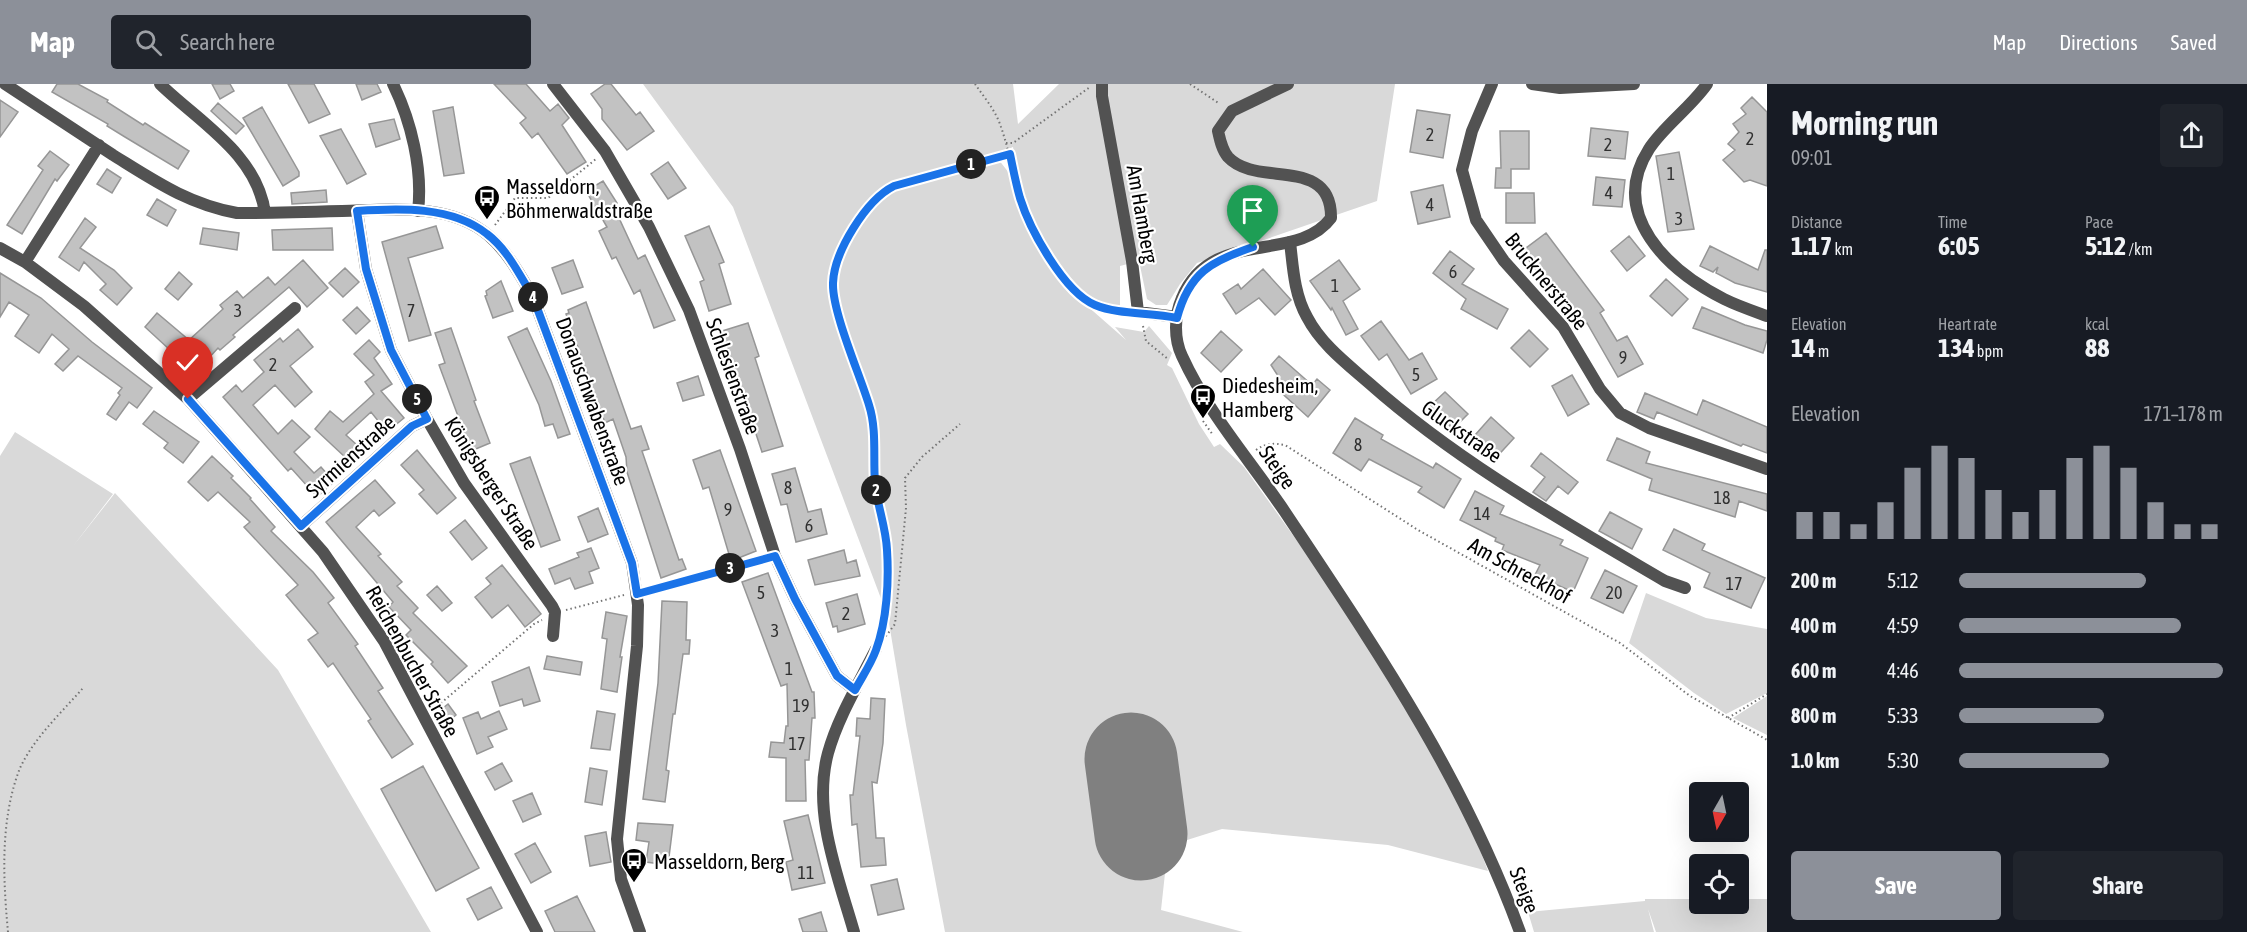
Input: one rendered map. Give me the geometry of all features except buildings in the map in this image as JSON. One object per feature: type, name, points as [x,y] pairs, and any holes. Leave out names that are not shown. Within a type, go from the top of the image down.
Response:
[{"type":"street","name":"Donauschwabenstraße","points":[[5,84],[187,199],[237,213],[418,210],[469,223],[488,234],[510,259],[533,297],[632,563],[637,646],[617,839],[621,879],[640,932]]},
{"type":"street","points":[[160,84],[225,140],[243,161],[258,184],[265,213]]},
{"type":"street","points":[[393,84],[400,99],[413,144],[420,195],[418,210]]},
{"type":"street","name":"Schlesienstraße","points":[[553,84],[610,159],[649,226],[689,310],[740,449],[775,556],[795,599],[837,676],[855,690]]},
{"type":"street","name":"Am Hamberg","points":[[1102,84],[1102,96],[1132,261],[1138,312]]},
{"type":"street","points":[[1232,111],[1288,84]]},
{"type":"street","name":"Brucknerstraße","points":[[1492,84],[1472,131],[1462,170],[1476,220],[1504,261],[1563,327],[1600,389],[1620,413],[1649,428],[1767,469]]},
{"type":"street","points":[[1532,84],[1560,88],[1628,85]]},
{"type":"street","points":[[1707,84],[1649,149],[1634,183],[1639,221],[1660,252],[1690,279],[1725,300],[1767,316]]},
{"type":"street","name":"Steige","points":[[1232,111],[1218,131],[1222,147],[1229,158],[1242,166],[1313,182],[1324,189],[1331,202],[1331,218],[1310,237],[1253,247],[1224,257],[1198,273],[1182,297],[1177,318],[1176,335],[1181,354],[1224,429],[1265,481],[1394,676],[1451,775],[1498,873],[1520,932]]},
{"type":"street","points":[[25,262],[99,145]]},
{"type":"street","name":"Königsberger Straße","points":[[357,211],[366,269],[391,350],[464,483],[552,606],[555,612],[553,636]]},
{"type":"street","name":"Gluckstraße","points":[[1290,242],[1295,282],[1306,316],[1330,349],[1400,410],[1525,500],[1665,580],[1684,588]]},
{"type":"street","name":"Reichenbucher Straße","points":[[0,248],[25,262],[84,306],[188,399],[301,526],[357,598],[384,641],[537,932]]},
{"type":"street","points":[[188,399],[295,308]]},
{"type":"street","points":[[1138,312],[1177,318]]},
{"type":"street","name":"Syrmienstraße","points":[[301,526],[412,426],[427,419]]},
{"type":"street","points":[[854,932],[829,843],[823,788],[830,747],[876,649]]},
{"type":"path","points":[[975,84],[995,114],[1010,154],[1020,199],[1033,230],[1050,258],[1074,290],[1094,305],[1118,312],[1138,312]]},
{"type":"path","points":[[1006,143],[1013,143],[1094,84]]},
{"type":"path","points":[[1190,84],[1232,111]]},
{"type":"path","points":[[876,649],[884,613],[887,549],[875,483],[870,409],[836,305],[833,282],[838,257],[854,230],[884,190],[1010,154]]},
{"type":"path","points":[[494,226],[515,198],[548,198],[592,161]]},
{"type":"path","points":[[876,649],[895,624],[906,508],[905,478],[922,457],[960,424]]},
{"type":"path","name":"Am Schreckhof","points":[[1255,451],[1263,445],[1274,443],[1285,445],[1418,530],[1620,643],[1690,696],[1767,740]]},
{"type":"path","points":[[563,610],[775,556]]},
{"type":"path","points":[[423,715],[429,713],[534,624],[542,620]]},
{"type":"path","points":[[8,932],[4,820],[10,794],[20,767],[36,742],[83,688]]},
{"type":"path","points":[[1727,718],[1767,694]]},
{"type":"shaded area","points":[[643,84],[1013,84],[1018,124],[1059,84],[1395,84],[1377,201],[1197,263],[1167,305],[1156,305],[1147,299],[1139,261],[1120,266],[1120,306],[1102,303],[1085,294],[1058,263],[1033,221],[1021,191],[1013,147],[995,155],[1009,173],[1031,238],[1069,290],[1126,340],[1115,327],[1144,332],[1149,326],[1172,353],[1167,365],[1172,368],[1199,424],[1214,447],[1220,444],[1244,467],[1394,676],[1451,775],[1488,871],[1388,845],[1222,829],[1168,846],[1161,910],[1243,932],[945,932],[888,617],[733,207]]},
{"type":"shaded area","points":[[15,432],[113,494],[74,545],[115,493],[278,670],[431,932],[0,932],[0,456]]},
{"type":"shaded area","points":[[1646,593],[1706,618],[1767,629],[1767,693],[1726,714],[1694,693],[1629,643]]},
{"type":"shaded area","points":[[1767,696],[1767,735],[1733,718]]},
{"type":"shaded area","points":[[1645,899],[1689,899],[1689,914],[1749,914],[1749,899],[1767,899],[1767,932],[1656,932],[1648,909],[1654,932],[1534,932],[1528,912],[1645,901]]},
{"type":"runway","points":[[1131,759],[1141,834]]},
{"type":"place","name":"Masseldorn, Böhmerwaldstraße","points":[[487,221]]},
{"type":"place","name":"Diedesheim, Hamberg","points":[[1203,420]]},
{"type":"place","name":"Masseldorn, Berg","points":[[634,884]]},
{"type":"route","points":[[188,399],[301,526],[412,426],[427,419],[391,350],[366,269],[357,211],[418,210],[469,223],[488,234],[510,259],[533,297],[632,563],[637,594],[775,556],[795,599],[837,676],[855,690],[876,649],[882,625],[887,549],[875,483],[870,409],[836,305],[833,282],[838,257],[864,213],[875,200],[884,190],[894,186],[1010,154],[1020,199],[1033,230],[1050,258],[1074,290],[1094,305],[1118,312],[1151,313],[1177,318],[1182,297],[1198,273],[1224,257],[1253,247]]}]
